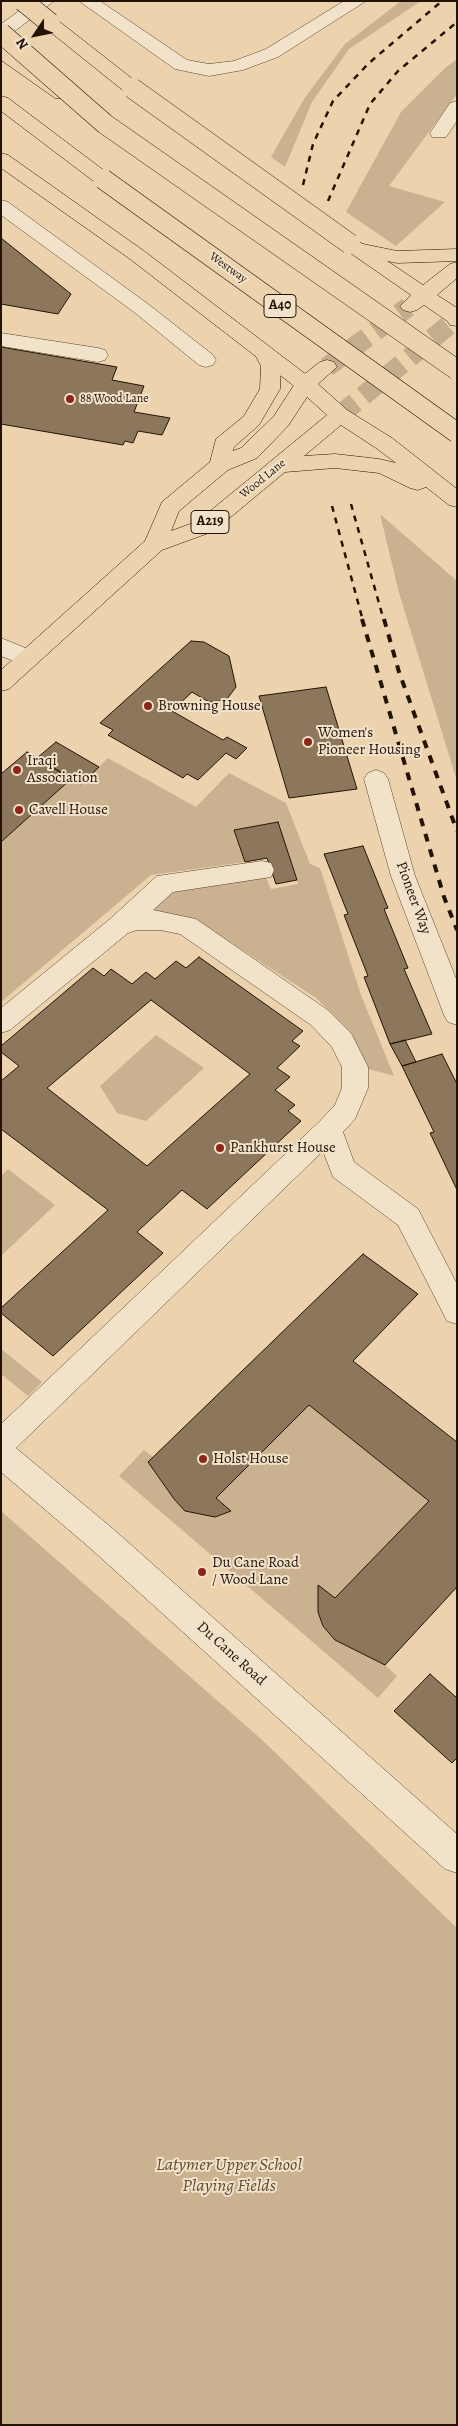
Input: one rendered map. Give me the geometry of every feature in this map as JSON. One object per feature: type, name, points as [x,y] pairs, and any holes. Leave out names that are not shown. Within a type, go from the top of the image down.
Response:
[{"type":"main road","points":[[23,1],[132,88],[350,244],[416,301],[456,319]]},
{"type":"main road","points":[[1,33],[105,124]]},
{"type":"main road","points":[[1,52],[457,370]]},
{"type":"main road","name":"Westway","points":[[1,102],[103,179],[457,433]]},
{"type":"main road","name":"A40","points":[[1,118],[103,179]]},
{"type":"main road","points":[[1,159],[137,255],[305,384],[340,415],[384,443],[457,500]]},
{"type":"main road","points":[[350,244],[397,257],[457,255]]},
{"type":"main road","points":[[416,301],[457,268]]},
{"type":"main road","points":[[220,465],[224,444],[252,420],[270,389],[271,366],[264,353]]},
{"type":"main road","name":"Wood Lane","points":[[154,545],[170,507],[220,465],[249,453],[281,421],[305,384],[326,367]]},
{"type":"main road","name":"Wood Lane","points":[[1,683],[154,545],[206,526],[282,465],[340,415]]},
{"type":"main road","points":[[282,465],[335,461],[379,466],[394,470],[457,505]]},
{"type":"street","points":[[1,33],[45,1]]},
{"type":"street","points":[[88,1],[181,65],[209,70],[237,66],[272,53],[357,1]]},
{"type":"street","points":[[439,133],[457,108]]},
{"type":"street","points":[[1,206],[141,308],[206,360]]},
{"type":"street","points":[[1,339],[98,355]]},
{"type":"street","points":[[1,646],[27,658]]},
{"type":"street","name":"Pioneer Way","points":[[376,779],[403,876],[457,1015]]},
{"type":"street","points":[[1,1024],[119,926],[166,883],[262,870]]},
{"type":"street","points":[[1,1443],[346,1111],[355,1088],[355,1067],[342,1040],[320,1018],[186,926],[160,920],[137,920],[119,926]]},
{"type":"street","points":[[328,1129],[343,1169],[408,1217],[457,1312]]},
{"type":"street","name":"Du Cane Road","points":[[1,1454],[109,1545],[419,1820],[457,1857]]},
{"type":"green space","points":[[401,1],[421,1],[349,49],[312,102],[285,167],[271,157],[304,99],[345,44]]},
{"type":"green space","points":[[457,59],[457,94],[389,186],[445,202],[396,246],[346,212],[401,112],[445,68]]},
{"type":"green space","points":[[380,514],[457,581],[457,781],[399,593]]},
{"type":"green space","points":[[108,758],[196,807],[229,773],[286,803],[310,864],[320,868],[361,995],[394,1076],[365,1068],[334,1015],[316,998],[196,920],[177,915],[150,914],[146,909],[167,889],[265,875],[271,889],[298,884],[277,822],[234,830],[245,862],[151,875],[1,1002],[1,842],[71,779],[81,784]]},
{"type":"green space","points":[[156,1035],[204,1068],[146,1121],[117,1113],[100,1086]]},
{"type":"green space","points":[[8,1169],[55,1205],[1,1256],[1,1176]]},
{"type":"green space","points":[[1,1349],[42,1382],[28,1396],[1,1374]]},
{"type":"green space","points":[[309,1405],[429,1501],[335,1598],[318,1586],[318,1612],[323,1626],[335,1640],[385,1665],[397,1676],[378,1698],[119,1476],[144,1450],[153,1457],[148,1462],[174,1499],[185,1511],[215,1517],[231,1511],[216,1498]]},
{"type":"green space","name":"Latymer Upper School Playing Fields","points":[[1,1511],[260,1738],[457,1928],[457,2425],[1,2425]]},
{"type":"building","points":[[1,238],[71,294],[58,314],[1,304]]},
{"type":"building","name":"88 Wood Lane","points":[[1,347],[117,367],[112,380],[144,386],[134,412],[170,418],[162,435],[138,431],[133,443],[125,441],[123,445],[1,424]]},
{"type":"building","name":"Browning House","points":[[191,641],[204,642],[229,656],[236,687],[227,699],[218,701],[209,702],[192,692],[172,711],[223,740],[227,737],[247,748],[236,759],[226,753],[198,780],[187,774],[183,778],[108,735],[113,730],[100,723]]},
{"type":"building","name":"Women's Pioneer Housing","points":[[326,687],[357,789],[289,798],[259,696]]},
{"type":"building","points":[[56,742],[99,767],[81,784],[37,758]]},
{"type":"building","name":"Cavell House","points":[[27,752],[71,779],[1,842],[1,774]]},
{"type":"building","points":[[278,822],[297,880],[276,884],[267,858],[245,862],[234,830]]},
{"type":"building","points":[[363,846],[388,908],[384,909],[408,968],[404,969],[432,1034],[390,1044],[364,977],[368,976],[344,915],[348,914],[324,854]]},
{"type":"building","name":"Pankhurst House","points":[[199,957],[303,1031],[292,1041],[300,1046],[277,1068],[290,1077],[275,1090],[295,1105],[288,1111],[301,1121],[207,1209],[182,1190],[137,1232],[163,1253],[53,1356],[1,1313],[1,1308],[108,1210],[1,1129],[1,1081],[19,1066],[1,1052],[1,1046],[93,968],[104,976],[111,969],[132,984],[146,972],[155,979],[176,961],[186,968]],"holes":[[[151,1000],[250,1074],[147,1166],[47,1088]]]},
{"type":"building","points":[[405,1040],[416,1062],[402,1066],[390,1044]]},
{"type":"building","points":[[442,1054],[457,1084],[457,1190],[430,1133],[434,1132],[402,1066]]},
{"type":"building","name":"Holst House","points":[[363,1254],[418,1294],[353,1361],[457,1442],[457,1587],[385,1665],[335,1640],[323,1626],[318,1612],[318,1585],[335,1598],[429,1501],[309,1405],[216,1498],[231,1511],[215,1517],[185,1511],[174,1499],[148,1462]]},
{"type":"building","points":[[430,1674],[457,1698],[457,1758],[452,1763],[394,1711]]},
{"type":"tunnel","points":[[327,367],[408,307]]},
{"type":"tunnel","points":[[340,415],[456,319]]},
{"type":"railway","points":[[303,185],[313,144],[333,101],[369,63],[442,1]]},
{"type":"railway","points":[[328,201],[370,104],[398,71],[457,22]]},
{"type":"railway","points":[[351,504],[384,621]]},
{"type":"railway","points":[[332,506],[363,621]]},
{"type":"railway","points":[[362,619],[444,897],[457,930]]},
{"type":"railway","points":[[384,619],[399,672],[457,831]]},
{"type":"place","name":"88 Wood Lane","points":[[70,399]]},
{"type":"place","name":"Browning House","points":[[148,706]]},
{"type":"place","name":"Women's Pioneer Housing","points":[[308,742]]},
{"type":"place","name":"Iraqi Association","points":[[17,770]]},
{"type":"place","name":"Cavell House","points":[[19,810]]},
{"type":"place","name":"Pankhurst House","points":[[220,1148]]},
{"type":"place","name":"Holst House","points":[[203,1459]]},
{"type":"place","name":"Du Cane Road / Wood Lane","points":[[202,1572]]}]
